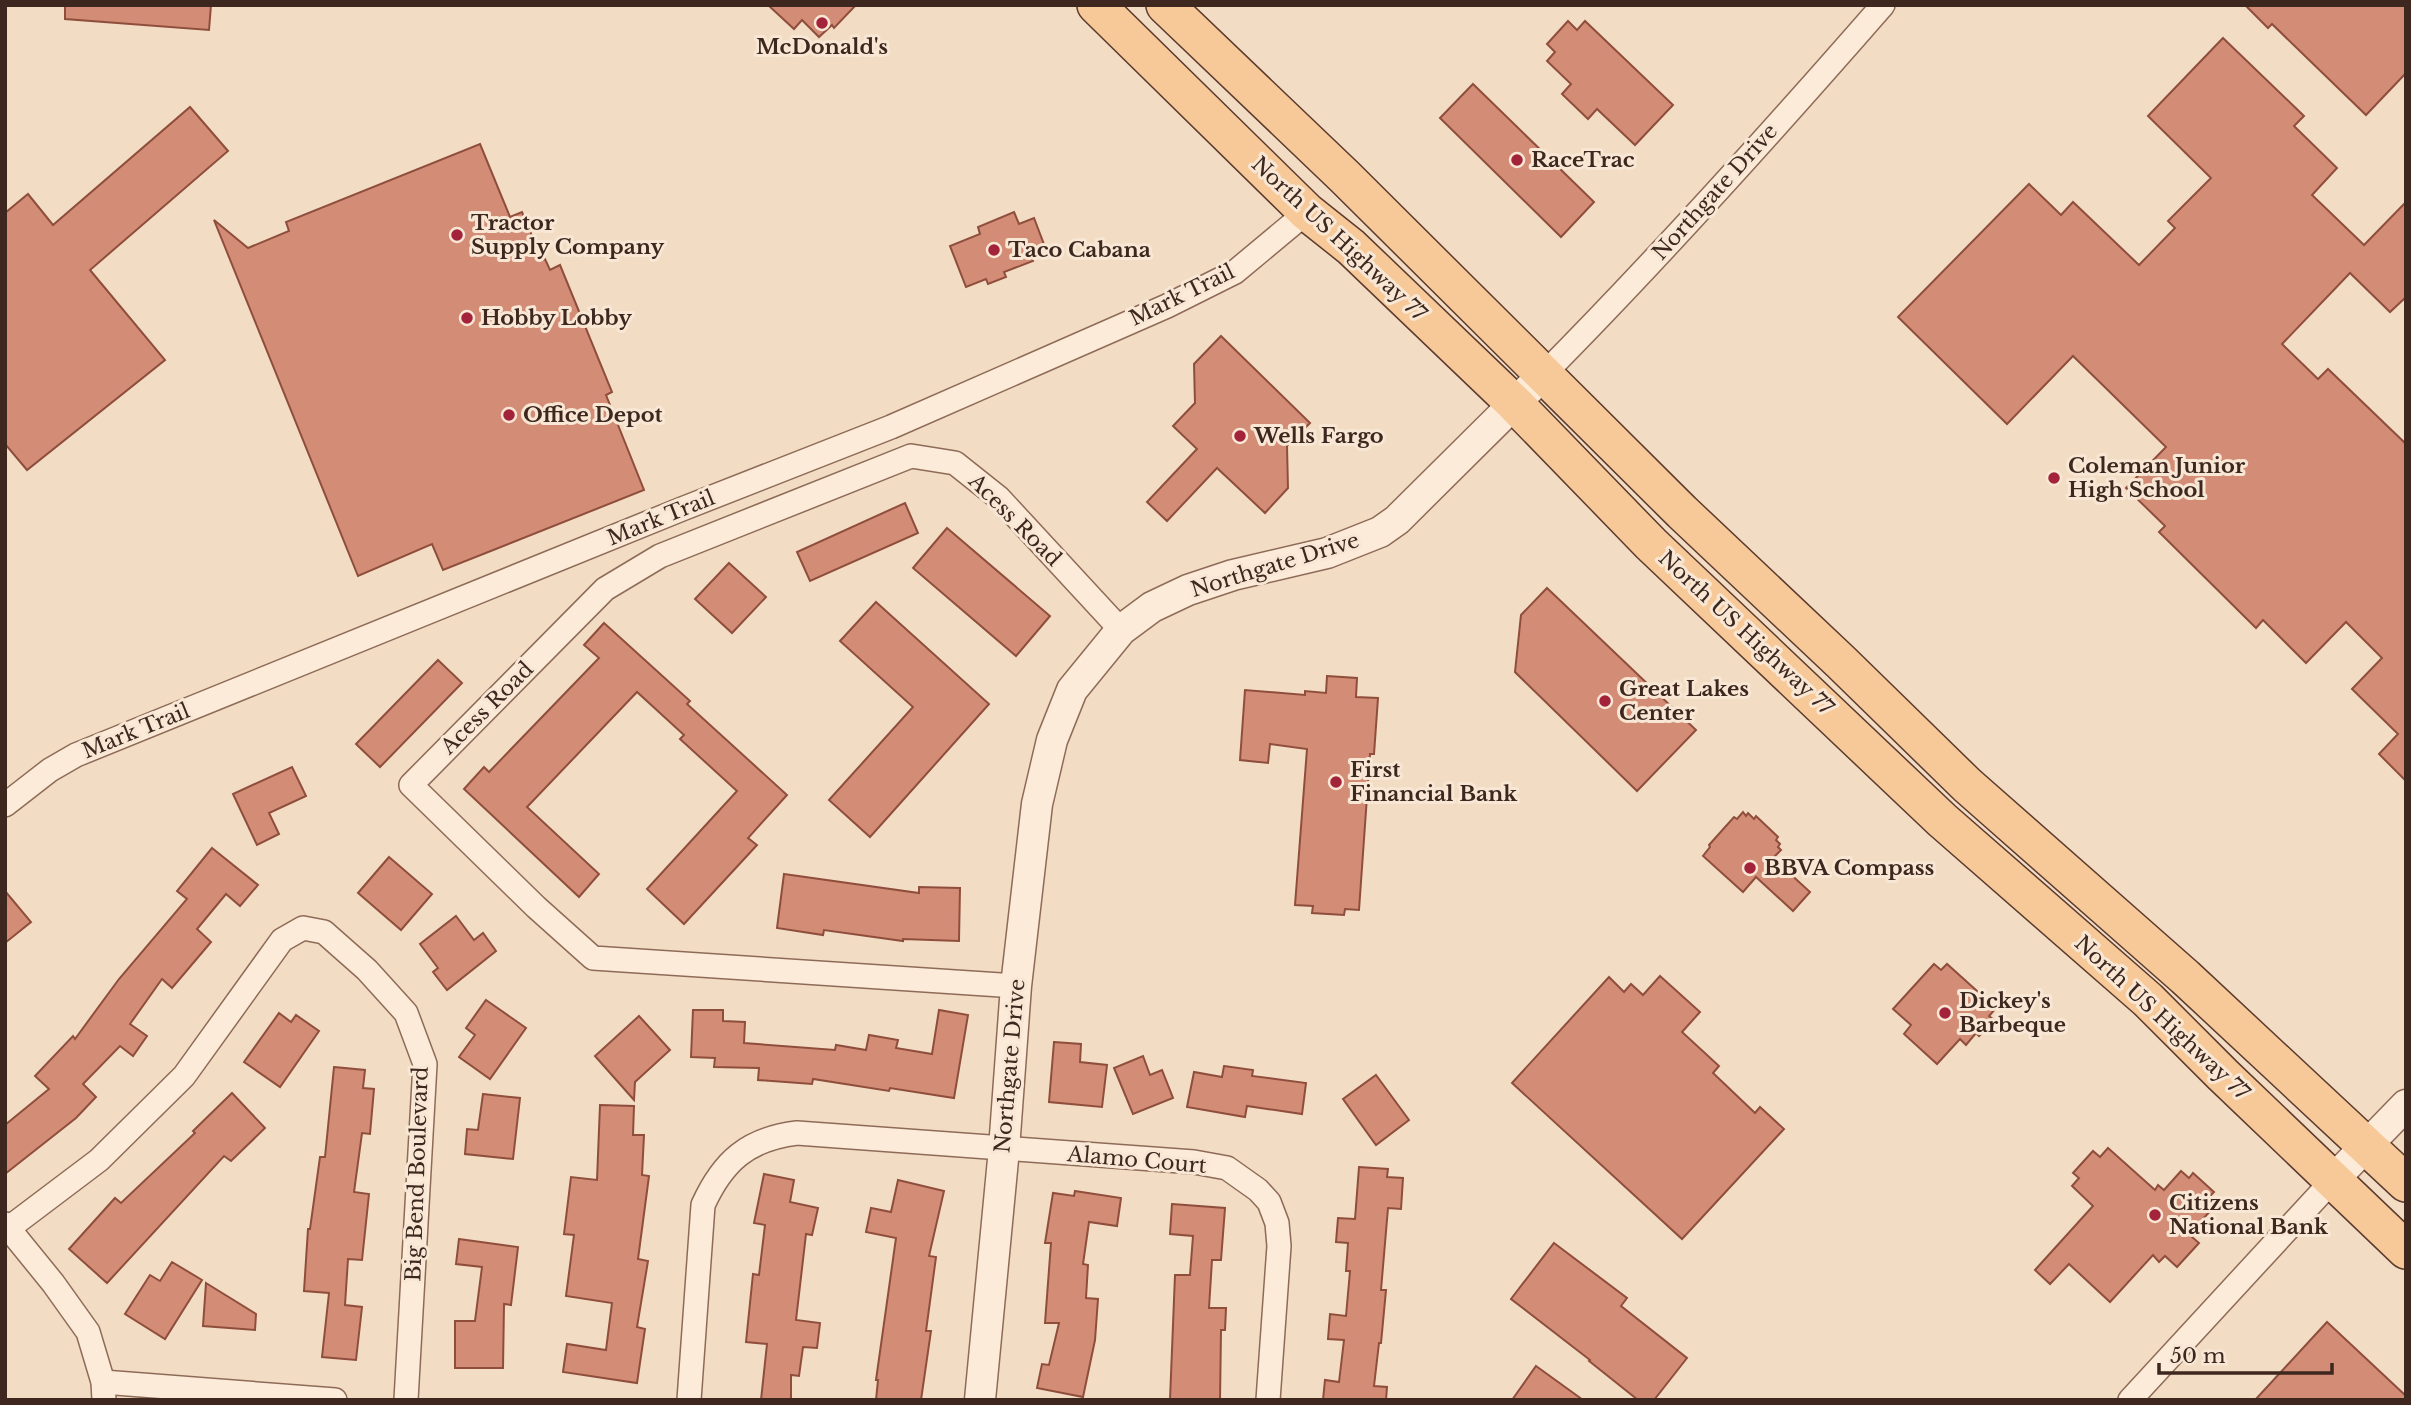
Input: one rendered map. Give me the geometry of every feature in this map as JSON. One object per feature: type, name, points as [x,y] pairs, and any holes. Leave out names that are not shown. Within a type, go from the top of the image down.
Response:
[{"type":"main road","name":"North US Highway 77","points":[[1096,5],[1307,212],[1351,247],[1514,404],[1651,544],[1942,820],[2148,1000],[2406,1250]]},
{"type":"main road","name":"North US Highway 77","points":[[1165,5],[1345,177],[1682,512],[1967,785],[2185,977],[2406,1182]]},
{"type":"main road","points":[[1163,71],[1203,41]]},
{"type":"street","name":"Northgate Drive","points":[[980,1400],[1004,1149],[1016,986],[1037,804],[1052,740],[1072,690],[1121,631],[1152,607],[1188,590],[1233,575],[1327,553],[1380,532],[1397,520],[1616,301],[1883,5]]},
{"type":"street","name":"Mark Trail","points":[[5,805],[50,770],[76,755],[891,427],[1167,306],[1235,272],[1307,212]]},
{"type":"street","name":"Acess Road","points":[[1016,986],[593,957],[411,785],[605,589],[660,556],[911,456],[955,463],[999,498],[1121,631]]},
{"type":"street","name":"Big Bend Boulevard","points":[[6,1227],[99,1160],[184,1076],[282,940],[303,928],[324,932],[367,970],[406,1013],[425,1064],[406,1400]]},
{"type":"street","points":[[2130,1400],[2332,1181],[2406,1105]]},
{"type":"street","name":"Alamo Court","points":[[689,1400],[703,1205],[714,1182],[734,1157],[777,1135],[797,1133],[1194,1162],[1227,1168],[1258,1190],[1269,1202],[1277,1223],[1279,1246],[1268,1400]]},
{"type":"street","points":[[6,1227],[53,1283],[88,1332],[104,1391],[335,1400]]},
{"type":"building","points":[[65,5],[211,5],[209,30],[65,19]]},
{"type":"building","name":"McDonald's","points":[[768,5],[856,5],[834,28],[832,25],[819,37],[802,20],[794,29]]},
{"type":"building","points":[[2245,5],[2406,5],[2406,73],[2366,115],[2272,24],[2268,28]]},
{"type":"building","name":"RaceTrac","points":[[1568,21],[1577,30],[1585,21],[1673,105],[1635,145],[1597,109],[1588,119],[1562,94],[1571,84],[1547,61],[1555,52],[1547,44]]},
{"type":"building","points":[[2223,38],[2304,116],[2294,126],[2337,168],[2312,195],[2364,245],[2406,202],[2406,297],[2390,312],[2350,273],[2282,344],[2318,379],[2328,369],[2406,444],[2406,781],[2379,754],[2398,734],[2352,689],[2382,658],[2346,622],[2306,663],[2263,620],[2256,628],[2159,532],[2165,526],[2126,488],[2166,447],[2073,356],[2007,424],[1898,317],[2029,184],[2061,215],[2073,202],[2139,265],[2175,228],[2168,221],[2211,178],[2148,116]]},
{"type":"building","name":"RaceTrac","points":[[1473,84],[1594,202],[1561,237],[1440,118]]},
{"type":"building","points":[[190,107],[228,151],[90,270],[165,360],[27,470],[5,444],[5,213],[28,194],[53,225]]},
{"type":"building","points":[[480,144],[510,217],[522,212],[542,260],[545,259],[550,270],[560,265],[612,392],[606,395],[644,490],[443,570],[432,544],[358,576],[214,220],[248,248],[289,231],[286,222]]},
{"type":"building","name":"Taco Cabana","points":[[1014,212],[1019,224],[1034,218],[1045,247],[1030,253],[1033,261],[1004,272],[1006,277],[988,284],[986,279],[966,287],[950,246],[980,234],[978,227]]},
{"type":"building","name":"Wells Fargo","points":[[1221,336],[1310,423],[1287,446],[1288,488],[1265,513],[1217,468],[1167,521],[1147,502],[1197,449],[1173,426],[1195,403],[1194,364]]},
{"type":"building","points":[[905,503],[918,533],[810,581],[797,552]]},
{"type":"building","points":[[947,528],[1050,616],[1016,656],[913,568]]},
{"type":"building","points":[[729,563],[766,597],[732,633],[695,599]]},
{"type":"building","name":"Great Lakes Center","points":[[1547,588],[1696,730],[1637,791],[1515,672],[1521,615]]},
{"type":"building","points":[[876,602],[989,704],[870,837],[829,800],[913,707],[840,641]]},
{"type":"building","points":[[604,623],[690,701],[687,704],[787,795],[748,838],[757,845],[684,924],[647,889],[737,791],[680,739],[684,735],[637,692],[527,807],[599,874],[579,897],[464,789],[484,767],[489,772],[599,658],[584,645]]},
{"type":"building","points":[[438,660],[462,683],[380,767],[356,744]]},
{"type":"building","name":"First Financial Bank","points":[[1327,676],[1357,678],[1356,697],[1378,698],[1374,754],[1370,754],[1359,910],[1345,909],[1344,915],[1312,913],[1313,906],[1295,905],[1307,749],[1270,744],[1268,763],[1240,760],[1245,690],[1305,695],[1305,691],[1326,693]]},
{"type":"building","points":[[292,767],[306,796],[269,813],[279,834],[257,845],[233,794]]},
{"type":"building","name":"BBVA Compass","points":[[1743,812],[1754,819],[1756,816],[1778,837],[1776,840],[1781,850],[1773,858],[1810,892],[1793,911],[1756,877],[1743,892],[1703,856],[1709,845],[1734,817],[1737,819]]},
{"type":"building","points":[[212,848],[258,885],[240,906],[226,894],[197,929],[211,942],[172,988],[162,979],[130,1024],[147,1036],[133,1056],[120,1046],[83,1084],[96,1097],[76,1118],[5,1174],[5,1125],[49,1089],[35,1076],[73,1036],[75,1039],[119,979],[187,899],[177,891]]},
{"type":"building","points":[[389,857],[432,894],[401,930],[358,893]]},
{"type":"building","points":[[784,874],[919,893],[919,887],[960,888],[959,941],[903,941],[824,930],[823,935],[777,928]]},
{"type":"building","points":[[5,891],[31,922],[5,943]]},
{"type":"building","points":[[456,916],[474,940],[483,933],[496,951],[447,990],[433,972],[438,968],[420,944]]},
{"type":"building","name":"Dickey's Barbeque","points":[[1934,964],[1941,970],[1947,964],[1996,1008],[1989,1016],[1994,1020],[1979,1036],[1976,1033],[1966,1045],[1960,1039],[1937,1064],[1904,1034],[1911,1025],[1893,1009]]},
{"type":"building","points":[[1660,976],[1700,1012],[1682,1032],[1719,1066],[1713,1073],[1755,1113],[1760,1107],[1784,1129],[1682,1239],[1512,1083],[1609,977],[1624,992],[1631,984],[1643,995]]},
{"type":"building","points":[[486,1000],[526,1028],[490,1079],[459,1057],[475,1035],[466,1028]]},
{"type":"building","points":[[693,1010],[723,1010],[723,1021],[745,1022],[744,1043],[835,1050],[836,1045],[866,1050],[869,1035],[898,1040],[896,1048],[932,1054],[939,1010],[968,1015],[954,1098],[813,1079],[812,1084],[758,1080],[759,1068],[714,1067],[715,1058],[691,1057]]},
{"type":"building","points":[[279,1013],[291,1022],[296,1015],[319,1031],[280,1087],[244,1062]]},
{"type":"building","points":[[639,1016],[670,1050],[635,1082],[634,1100],[595,1056]]},
{"type":"building","points":[[1054,1042],[1081,1044],[1080,1062],[1107,1065],[1102,1107],[1049,1102]]},
{"type":"building","points":[[1143,1056],[1150,1075],[1162,1070],[1173,1098],[1133,1114],[1114,1068]]},
{"type":"building","points":[[1224,1066],[1253,1070],[1252,1076],[1306,1083],[1302,1114],[1247,1106],[1245,1117],[1187,1107],[1194,1072],[1222,1077]]},
{"type":"building","points":[[334,1067],[365,1070],[363,1088],[374,1089],[370,1134],[362,1133],[354,1192],[369,1194],[362,1260],[348,1259],[345,1305],[362,1307],[356,1360],[322,1357],[329,1293],[304,1291],[308,1229],[320,1157],[325,1157]]},
{"type":"building","points":[[1376,1075],[1409,1120],[1376,1145],[1343,1099]]},
{"type":"building","points":[[232,1093],[265,1128],[231,1161],[224,1156],[107,1283],[69,1249],[115,1198],[121,1203],[195,1133],[193,1131]]},
{"type":"building","points":[[483,1094],[520,1098],[513,1159],[465,1154],[467,1129],[478,1130]]},
{"type":"building","points":[[600,1105],[634,1106],[633,1135],[644,1135],[642,1175],[649,1176],[638,1259],[648,1261],[637,1327],[645,1329],[637,1383],[563,1372],[567,1344],[606,1350],[612,1303],[566,1296],[574,1235],[564,1234],[571,1177],[597,1180]]},
{"type":"building","name":"Citizens National Bank","points":[[2108,1148],[2155,1190],[2158,1185],[2164,1190],[2181,1171],[2189,1178],[2193,1173],[2214,1192],[2209,1197],[2217,1204],[2196,1226],[2199,1229],[2192,1237],[2199,1243],[2177,1267],[2165,1256],[2159,1262],[2153,1255],[2110,1302],[2069,1264],[2050,1284],[2035,1270],[2093,1206],[2072,1186],[2079,1178],[2073,1173],[2093,1151],[2100,1157]]},
{"type":"building","points":[[1359,1167],[1388,1169],[1387,1177],[1403,1178],[1401,1209],[1388,1208],[1381,1290],[1386,1290],[1374,1386],[1387,1387],[1386,1400],[1323,1400],[1325,1380],[1339,1382],[1344,1340],[1328,1339],[1330,1314],[1346,1316],[1350,1271],[1346,1271],[1348,1243],[1336,1242],[1338,1218],[1355,1219]]},
{"type":"building","points":[[764,1174],[794,1180],[790,1202],[818,1208],[812,1235],[806,1234],[796,1320],[820,1323],[817,1348],[803,1347],[799,1376],[791,1375],[791,1400],[761,1400],[767,1344],[746,1342],[753,1274],[759,1275],[765,1225],[754,1223]]},
{"type":"building","points":[[898,1180],[944,1191],[929,1256],[936,1257],[926,1331],[931,1331],[921,1400],[876,1400],[876,1380],[896,1238],[866,1232],[871,1208],[891,1212]]},
{"type":"building","points":[[1075,1191],[1121,1198],[1117,1226],[1089,1222],[1083,1264],[1088,1265],[1086,1298],[1098,1299],[1095,1340],[1083,1397],[1037,1388],[1042,1364],[1049,1365],[1059,1323],[1045,1323],[1051,1243],[1045,1243],[1053,1193],[1074,1196]]},
{"type":"building","points":[[1172,1204],[1225,1208],[1221,1260],[1212,1260],[1209,1308],[1226,1308],[1225,1330],[1221,1330],[1220,1400],[1170,1400],[1175,1275],[1190,1275],[1193,1236],[1170,1234]]},
{"type":"building","points":[[459,1239],[518,1247],[511,1305],[504,1304],[503,1368],[455,1368],[455,1321],[475,1321],[482,1267],[456,1264]]},
{"type":"building","points":[[1554,1243],[1627,1298],[1621,1306],[1687,1358],[1654,1400],[1638,1400],[1511,1299]]},
{"type":"building","points":[[172,1262],[202,1280],[165,1339],[125,1314],[150,1275],[160,1281]]},
{"type":"building","points":[[206,1283],[256,1314],[255,1330],[203,1326]]},
{"type":"building","points":[[2327,1322],[2406,1396],[2406,1400],[2255,1400]]},
{"type":"building","points":[[1536,1366],[1583,1400],[1512,1400]]},
{"type":"place","name":"McDonald's","points":[[822,23]]},
{"type":"place","name":"RaceTrac","points":[[1517,160]]},
{"type":"place","name":"Tractor Supply Company","points":[[457,235]]},
{"type":"place","name":"Taco Cabana","points":[[994,250]]},
{"type":"place","name":"Hobby Lobby","points":[[467,318]]},
{"type":"place","name":"Office Depot","points":[[509,415]]},
{"type":"place","name":"Wells Fargo","points":[[1240,436]]},
{"type":"place","name":"Coleman Junior High School","points":[[2054,478]]},
{"type":"place","name":"Great Lakes Center","points":[[1605,701]]},
{"type":"place","name":"First Financial Bank","points":[[1336,782]]},
{"type":"place","name":"BBVA Compass","points":[[1750,868]]},
{"type":"place","name":"Dickey's Barbeque","points":[[1945,1013]]},
{"type":"place","name":"Citizens National Bank","points":[[2155,1215]]}]
